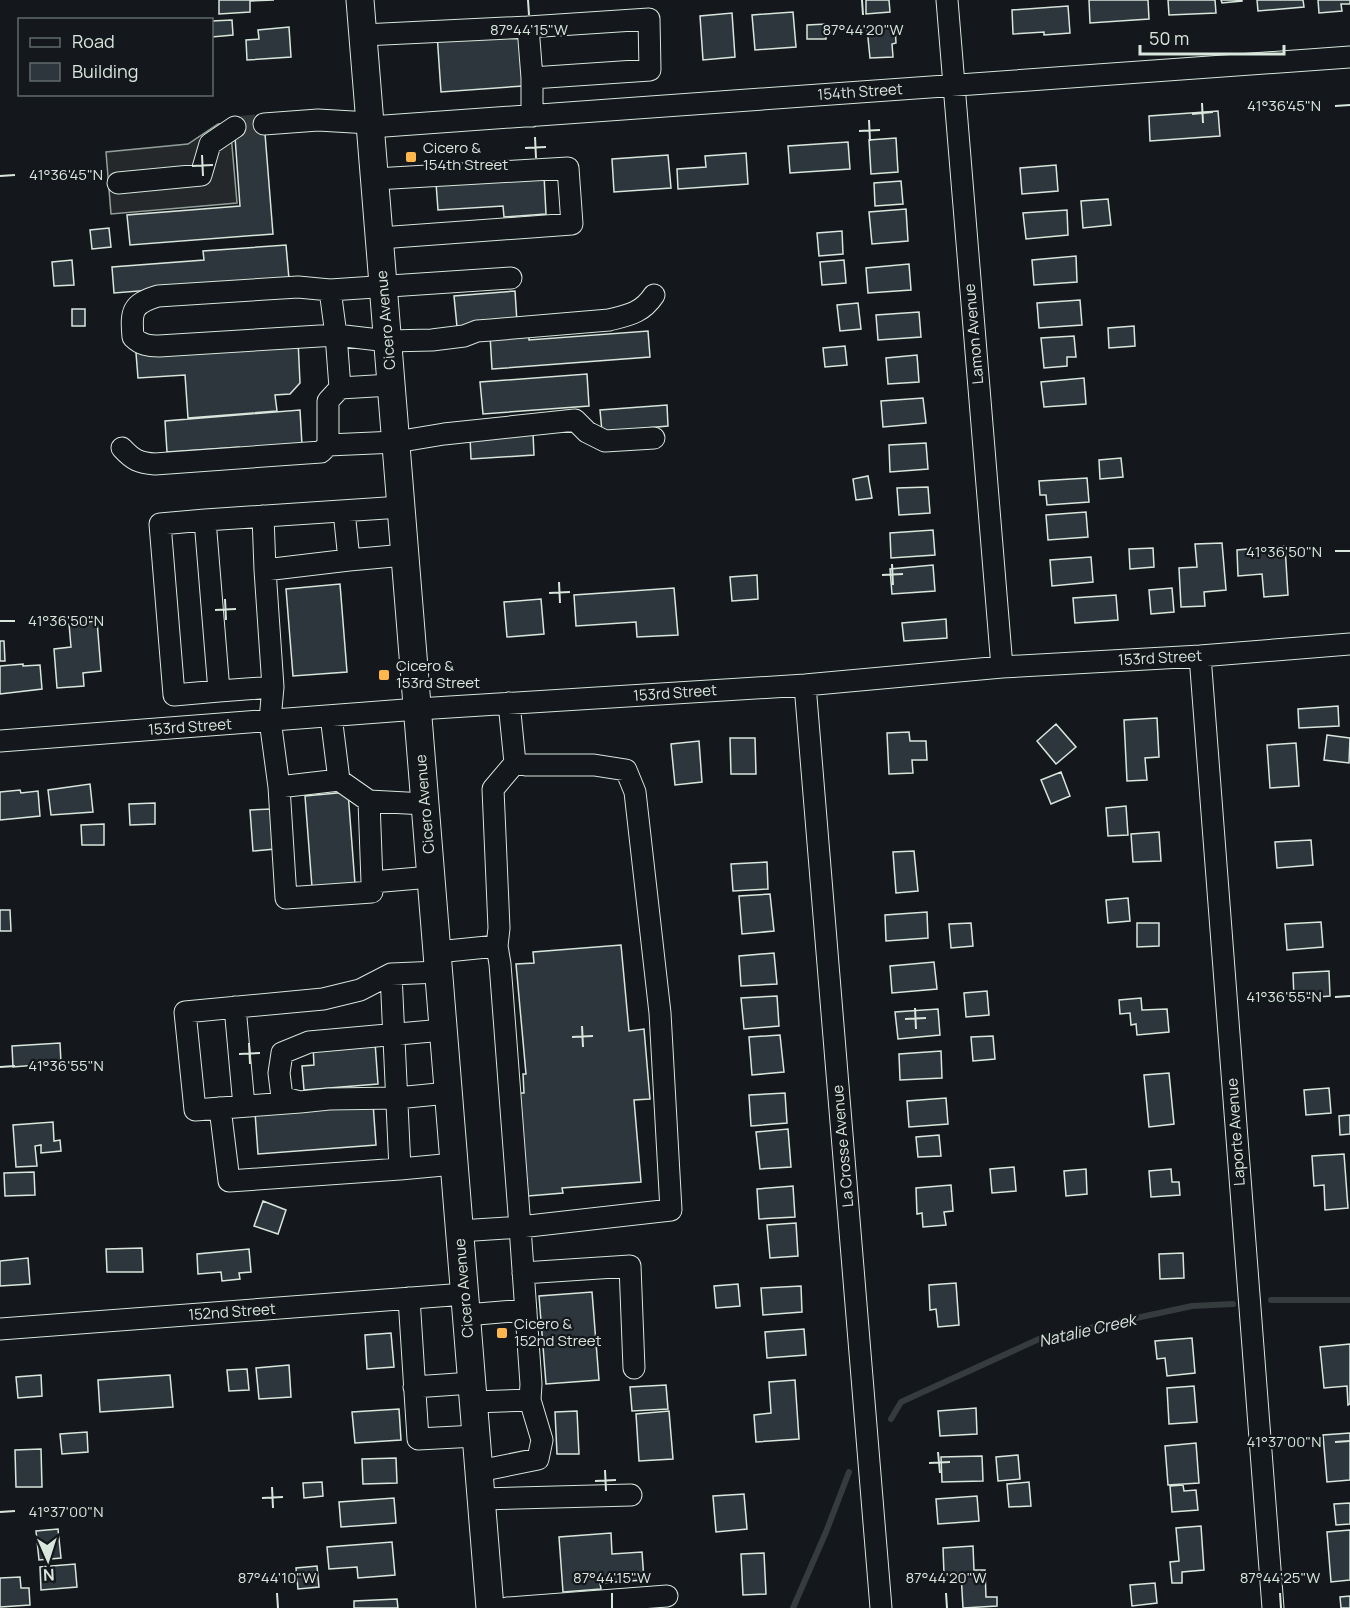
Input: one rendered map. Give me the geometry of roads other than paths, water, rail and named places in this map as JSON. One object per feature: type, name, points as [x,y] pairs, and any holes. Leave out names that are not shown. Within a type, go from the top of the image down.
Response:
[{"type":"main road","name":"Cicero Avenue","points":[[360,0],[490,1608]]},
{"type":"street","name":"Lamon Avenue","points":[[947,0],[1002,667]]},
{"type":"street","points":[[363,35],[649,19],[651,70],[532,78]]},
{"type":"street","points":[[528,27],[532,116]]},
{"type":"street","name":"154th Street","points":[[264,124],[318,120],[370,125],[532,116],[1350,57]]},
{"type":"street","points":[[118,183],[201,175],[210,144],[235,127]]},
{"type":"street","points":[[375,178],[568,168],[572,224],[380,238]]},
{"type":"street","points":[[511,278],[330,290],[298,287],[158,296],[144,300],[135,309],[132,319],[133,337],[146,345],[159,346],[336,335],[388,341],[432,340],[464,336],[477,331],[609,320],[627,316],[646,307],[654,295]]},
{"type":"street","points":[[330,290],[340,388]]},
{"type":"street","points":[[328,445],[328,401],[340,388],[392,385]]},
{"type":"street","points":[[122,448],[141,463],[155,464],[321,452],[328,445],[396,442],[444,434],[575,420],[587,432],[605,441],[654,438]]},
{"type":"street","points":[[273,687],[174,695],[160,524],[401,507]]},
{"type":"street","points":[[344,511],[349,560]]},
{"type":"street","points":[[263,516],[273,687],[270,720],[279,787],[286,898],[372,892],[369,801]]},
{"type":"street","points":[[205,520],[219,691]]},
{"type":"street","points":[[265,570],[405,555]]},
{"type":"street","name":"153rd Street","points":[[0,741],[418,709],[805,685],[1002,667],[1200,656],[1350,644]]},
{"type":"street","name":"Laporte Avenue","points":[[1200,656],[1273,1608]]},
{"type":"street","name":"La Crosse Avenue","points":[[805,685],[881,1608]]},
{"type":"street","points":[[479,1471],[537,1459],[542,1440],[530,1400],[526,1310],[498,937],[493,789],[515,763],[509,703]]},
{"type":"street","points":[[331,716],[339,780]]},
{"type":"street","points":[[459,1231],[520,1227],[671,1210],[660,1013],[635,792],[626,770],[594,765],[515,763]]},
{"type":"street","points":[[279,787],[339,780],[369,801],[425,804]]},
{"type":"street","points":[[372,882],[431,878]]},
{"type":"street","points":[[448,1093],[397,1098],[329,1099],[195,1110],[185,1012],[332,997],[360,990],[391,974],[438,962],[498,937]]},
{"type":"street","points":[[391,974],[400,1169]]},
{"type":"street","points":[[235,1007],[244,1106]]},
{"type":"street","points":[[300,1102],[282,1097],[279,1073],[282,1053],[309,1042],[443,1030]]},
{"type":"street","points":[[220,1108],[229,1181],[454,1164]]},
{"type":"street","points":[[523,1274],[630,1266],[634,1368]]},
{"type":"street","points":[[409,1298],[418,1439],[476,1436]]},
{"type":"street","name":"152nd Street","points":[[0,1329],[409,1298],[526,1310]]},
{"type":"street","points":[[414,1387],[530,1400]]},
{"type":"street","points":[[481,1499],[631,1495]]},
{"type":"street","points":[[507,1608],[667,1596]]},
{"type":"waterway","name":"Natalie Creek","points":[[1271,1300],[1350,1300]]},
{"type":"waterway","name":"Natalie Creek","points":[[891,1419],[901,1402],[1039,1339],[1192,1306],[1233,1304]]},
{"type":"waterway","name":"Natalie Creek","points":[[793,1608],[849,1472]]},
{"type":"tunnel","points":[[235,127],[264,124]]},
{"type":"place","name":"Cicero & 154th Street","points":[[411,157]]},
{"type":"place","name":"Cicero & 153rd Street","points":[[384,675]]},
{"type":"place","name":"Cicero & 152nd Street","points":[[502,1333]]}]
